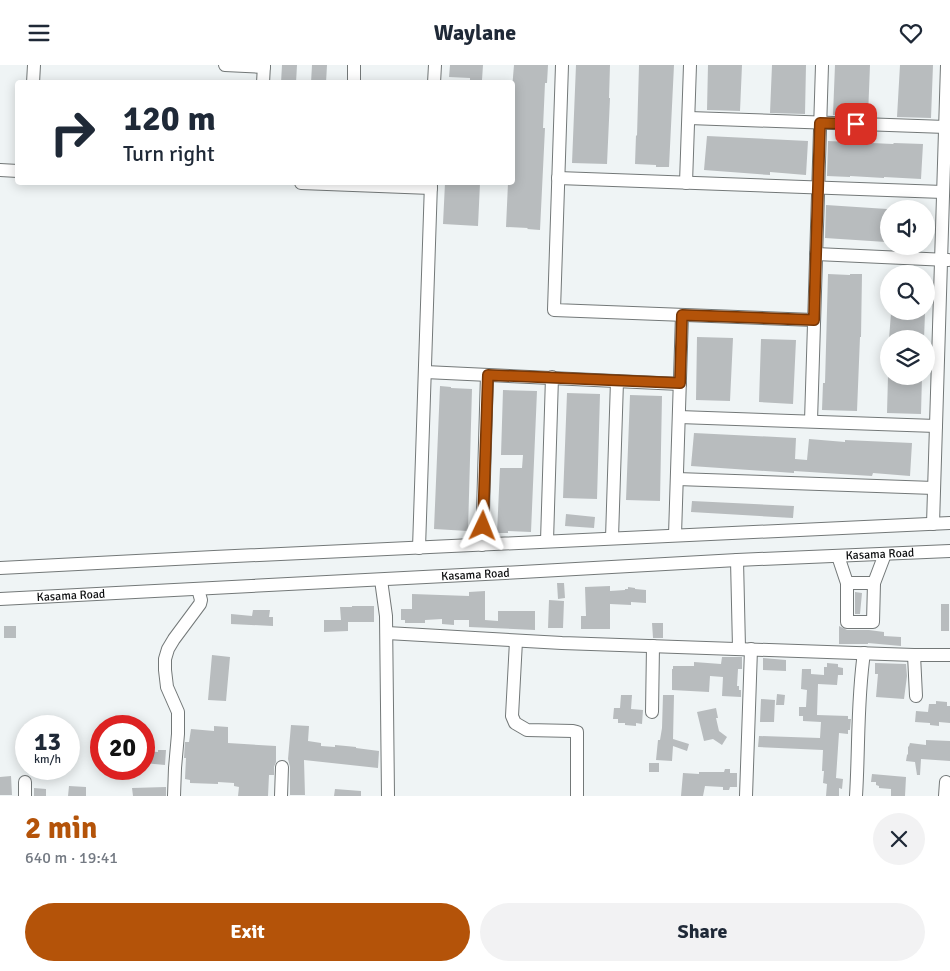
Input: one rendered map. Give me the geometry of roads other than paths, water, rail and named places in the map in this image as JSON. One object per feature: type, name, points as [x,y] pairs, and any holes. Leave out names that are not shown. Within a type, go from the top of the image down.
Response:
[{"type":"street","points":[[33,80],[34,65]]},
{"type":"street","points":[[225,65],[264,66],[263,80]]},
{"type":"street","points":[[354,65],[354,80]]},
{"type":"street","points":[[434,80],[435,65]]},
{"type":"street","points":[[562,65],[554,310],[814,320]]},
{"type":"street","points":[[686,183],[690,65]]},
{"type":"street","points":[[811,421],[822,65]]},
{"type":"street","points":[[933,524],[936,426],[946,260],[943,193],[948,65]]},
{"type":"street","points":[[689,118],[946,127]]},
{"type":"street","points":[[0,171],[15,171]]},
{"type":"street","points":[[558,178],[943,193]]},
{"type":"street","points":[[419,548],[431,185]]},
{"type":"street","points":[[816,254],[946,260]]},
{"type":"street","points":[[675,535],[682,315]]},
{"type":"street","points":[[425,372],[680,383]]},
{"type":"street","points":[[482,545],[488,375]]},
{"type":"street","points":[[547,541],[552,377]]},
{"type":"street","points":[[612,538],[617,381]]},
{"type":"street","points":[[679,417],[936,426]]},
{"type":"street","points":[[677,479],[934,488]]},
{"type":"street","points":[[0,568],[950,523]]},
{"type":"street","name":"Kasama Road","points":[[0,599],[198,589],[230,593],[381,579],[950,551]]},
{"type":"street","points":[[838,556],[847,583],[847,623],[873,622],[874,583],[885,554]]},
{"type":"street","points":[[737,560],[745,649],[746,796]]},
{"type":"street","points":[[381,579],[386,616],[388,796]]},
{"type":"street","points":[[847,583],[874,583]]},
{"type":"street","points":[[174,796],[178,712],[167,687],[164,670],[165,659],[174,639],[200,604],[201,600],[198,589]]},
{"type":"street","points":[[386,633],[516,641],[950,655]]},
{"type":"street","points":[[516,641],[512,716],[515,723],[527,730],[573,731],[577,733],[578,796]]},
{"type":"street","points":[[652,712],[653,646]]},
{"type":"street","points":[[856,796],[864,653]]},
{"type":"street","points":[[914,655],[916,696]]},
{"type":"street","points":[[281,796],[282,767]]},
{"type":"street","points":[[25,782],[25,796]]},
{"type":"street","points":[[945,796],[946,782]]}]
